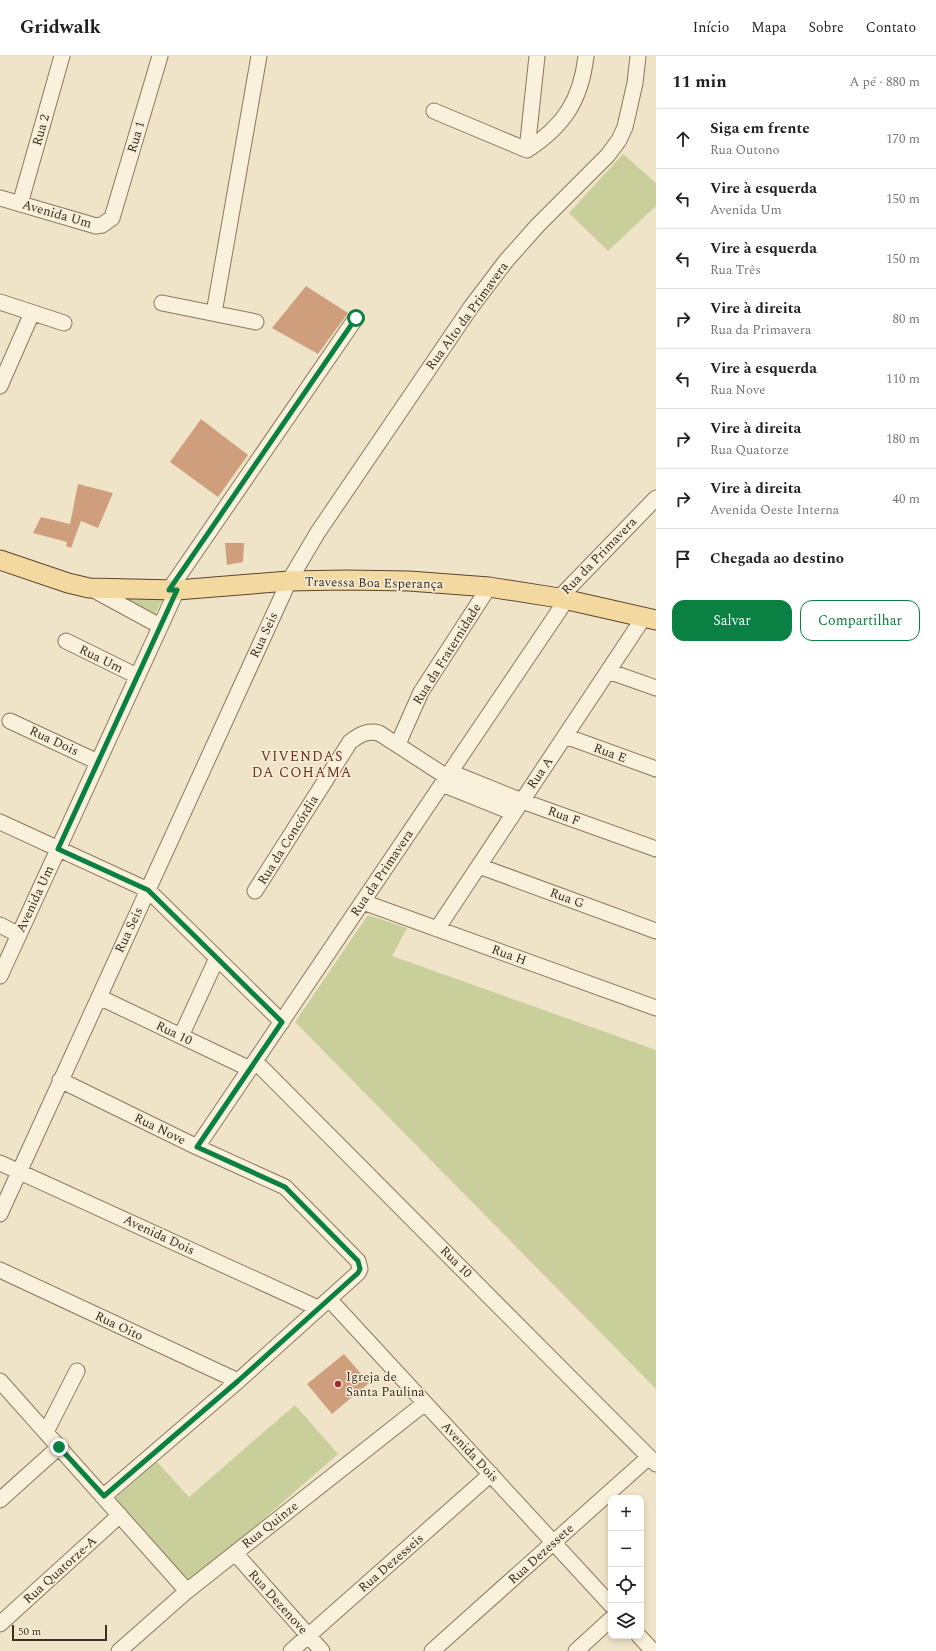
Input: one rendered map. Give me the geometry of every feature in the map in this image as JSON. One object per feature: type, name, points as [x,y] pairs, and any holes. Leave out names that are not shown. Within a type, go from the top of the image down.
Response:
[{"type":"main road","name":"Travessa Boa Esperança","points":[[0,560],[68,583],[89,588],[173,590],[289,581],[409,581],[489,588],[563,598],[650,619]]},
{"type":"street","name":"Rua 2","points":[[20,204],[62,56]]},
{"type":"street","name":"Rua 1","points":[[112,218],[160,56]]},
{"type":"street","points":[[214,313],[258,56]]},
{"type":"street","points":[[527,150],[537,56]]},
{"type":"street","points":[[527,150],[544,139],[563,118],[577,97],[586,56]]},
{"type":"street","name":"Rua Alto da Primavera","points":[[289,581],[318,532],[348,487],[488,284],[538,225],[608,155],[619,140],[625,128],[635,83],[638,56]]},
{"type":"street","points":[[434,110],[527,150]]},
{"type":"street","name":"Avenida Um","points":[[0,198],[96,226],[102,225],[112,218]]},
{"type":"street","points":[[0,302],[64,323]]},
{"type":"street","points":[[162,303],[256,322]]},
{"type":"street","points":[[0,386],[32,313]]},
{"type":"street","name":"Avenida Um","points":[[0,976],[160,626],[173,590],[356,318]]},
{"type":"street","name":"Rua da Primavera","points":[[197,1147],[446,778],[563,598],[656,498]]},
{"type":"street","name":"Rua Seis","points":[[0,1214],[289,581]]},
{"type":"street","points":[[89,588],[160,626]]},
{"type":"street","name":"Rua da Fraternidade","points":[[398,744],[421,692],[489,588]]},
{"type":"street","name":"Rua A","points":[[437,929],[608,671],[650,619]]},
{"type":"street","name":"Rua Um","points":[[66,641],[137,676]]},
{"type":"street","points":[[608,671],[656,688]]},
{"type":"street","name":"Rua Dois","points":[[10,721],[98,762]]},
{"type":"street","name":"Rua da Concórdia","points":[[255,891],[350,742],[363,733],[374,732],[385,736],[446,778]]},
{"type":"street","name":"Rua E","points":[[565,736],[656,769]]},
{"type":"street","name":"Rua F","points":[[446,778],[518,807],[656,849]]},
{"type":"street","points":[[0,822],[148,890],[282,1022]]},
{"type":"street","name":"Rua G","points":[[479,866],[656,931]]},
{"type":"street","name":"Rua H","points":[[362,902],[656,1008]]},
{"type":"street","points":[[0,925],[19,935]]},
{"type":"street","points":[[181,1036],[217,958]]},
{"type":"street","name":"Rua 10","points":[[99,997],[181,1036],[252,1065],[652,1460]]},
{"type":"street","name":"Rua Nove","points":[[60,1080],[197,1147],[285,1187],[358,1261],[360,1269],[358,1273],[324,1304]]},
{"type":"street","name":"Avenida Dois","points":[[0,1162],[324,1304],[425,1403],[609,1603]]},
{"type":"street","name":"Rua Oito","points":[[0,1270],[238,1381]]},
{"type":"street","points":[[104,1496],[238,1381],[324,1304]]},
{"type":"street","points":[[46,1432],[77,1371]]},
{"type":"street","points":[[3,1389],[46,1432],[187,1591]]},
{"type":"street","name":"Rua Quinze","points":[[119,1651],[187,1591],[425,1403]]},
{"type":"street","points":[[1,1497],[59,1447]]},
{"type":"street","name":"Rua Dezessete","points":[[432,1651],[554,1543],[652,1460]]},
{"type":"street","name":"Rua Dezesseis","points":[[291,1651],[490,1474]]},
{"type":"street","name":"Rua Quatorze-A","points":[[0,1624],[120,1515]]},
{"type":"street","name":"Rua Dezenove","points":[[235,1553],[322,1651]]},
{"type":"street","points":[[576,1651],[608,1622]]},
{"type":"street","points":[[642,1639],[653,1651]]},
{"type":"green space","points":[[623,154],[656,183],[656,206],[608,251],[569,213]]},
{"type":"green space","points":[[119,598],[163,599],[155,614]]},
{"type":"green space","points":[[368,915],[407,928],[392,956],[656,1050],[656,1389],[295,1022]]},
{"type":"green space","points":[[295,1405],[338,1454],[188,1585],[113,1500],[157,1462],[189,1497]]},
{"type":"building","points":[[306,286],[348,313],[318,354],[272,328]]},
{"type":"building","points":[[201,419],[248,455],[218,497],[170,462]]},
{"type":"building","points":[[78,484],[113,493],[98,528],[81,521],[71,548],[66,546],[67,542],[33,533],[41,517],[70,524]]},
{"type":"building","points":[[225,543],[244,543],[243,562],[227,565]]},
{"type":"building","name":"Igreja de Santa Paulina","points":[[344,1354],[369,1383],[332,1414],[307,1384]]},
{"type":"place","name":"Igreja de Santa Paulina","points":[[338,1384]]},
{"type":"district","name":"VIVENDAS DA COHAMA","points":[[302,764]]},
{"type":"route","points":[[59,1447],[104,1496],[238,1381],[358,1273],[360,1269],[358,1261],[285,1187],[197,1147],[282,1022],[148,890],[58,849],[177,590],[169,590],[356,318]]}]
